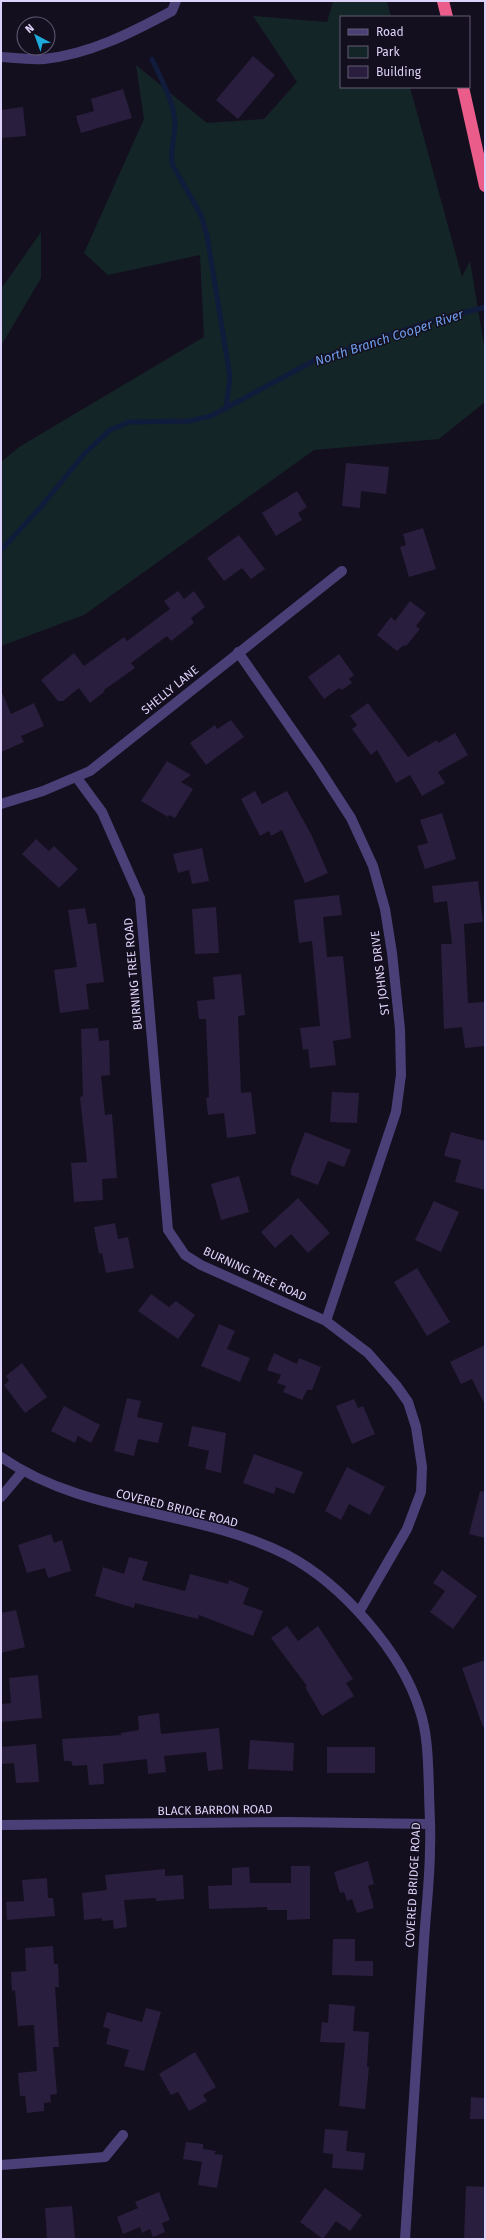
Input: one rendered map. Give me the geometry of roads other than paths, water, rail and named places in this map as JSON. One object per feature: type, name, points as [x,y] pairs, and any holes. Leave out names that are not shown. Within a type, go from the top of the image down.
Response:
[{"type":"highway","points":[[443,1],[447,16]]},
{"type":"highway","points":[[463,88],[485,186]]},
{"type":"street","points":[[1,57],[43,59],[74,53],[121,38],[172,12],[176,1]]},
{"type":"street","name":"SHELLY LANE","points":[[1,804],[43,791],[77,778],[90,771],[238,652],[342,571]]},
{"type":"street","name":"ST JOHNS DRIVE","points":[[238,652],[318,767],[351,818],[373,866],[385,909],[392,954],[400,1029],[400,1075],[396,1112],[326,1321]]},
{"type":"street","name":"BURNING TREE ROAD","points":[[77,778],[102,812],[140,898],[168,1230],[185,1255],[201,1265],[326,1321],[368,1353],[396,1385],[408,1402],[416,1427],[422,1467],[421,1492],[407,1529],[359,1612]]},
{"type":"street","name":"COVERED BRIDGE ROAD","points":[[1,1458],[22,1472],[53,1487],[91,1500],[224,1530],[286,1555],[315,1572],[359,1612],[393,1654],[411,1684],[422,1714],[428,1758],[430,1846],[405,2239]]},
{"type":"street","points":[[1,1497],[22,1472]]},
{"type":"street","name":"BLACK BARRON ROAD","points":[[1,1825],[287,1822],[430,1824]]},
{"type":"street","points":[[1,2165],[105,2156],[123,2135]]},
{"type":"waterway","points":[[152,59],[166,90],[174,115],[175,129],[172,164],[201,215],[207,235],[230,377],[226,409]]},
{"type":"waterway","name":"North Branch Cooper River","points":[[1,550],[39,509],[85,453],[110,430],[129,422],[189,421],[211,416],[317,359],[419,325],[485,307]]}]
